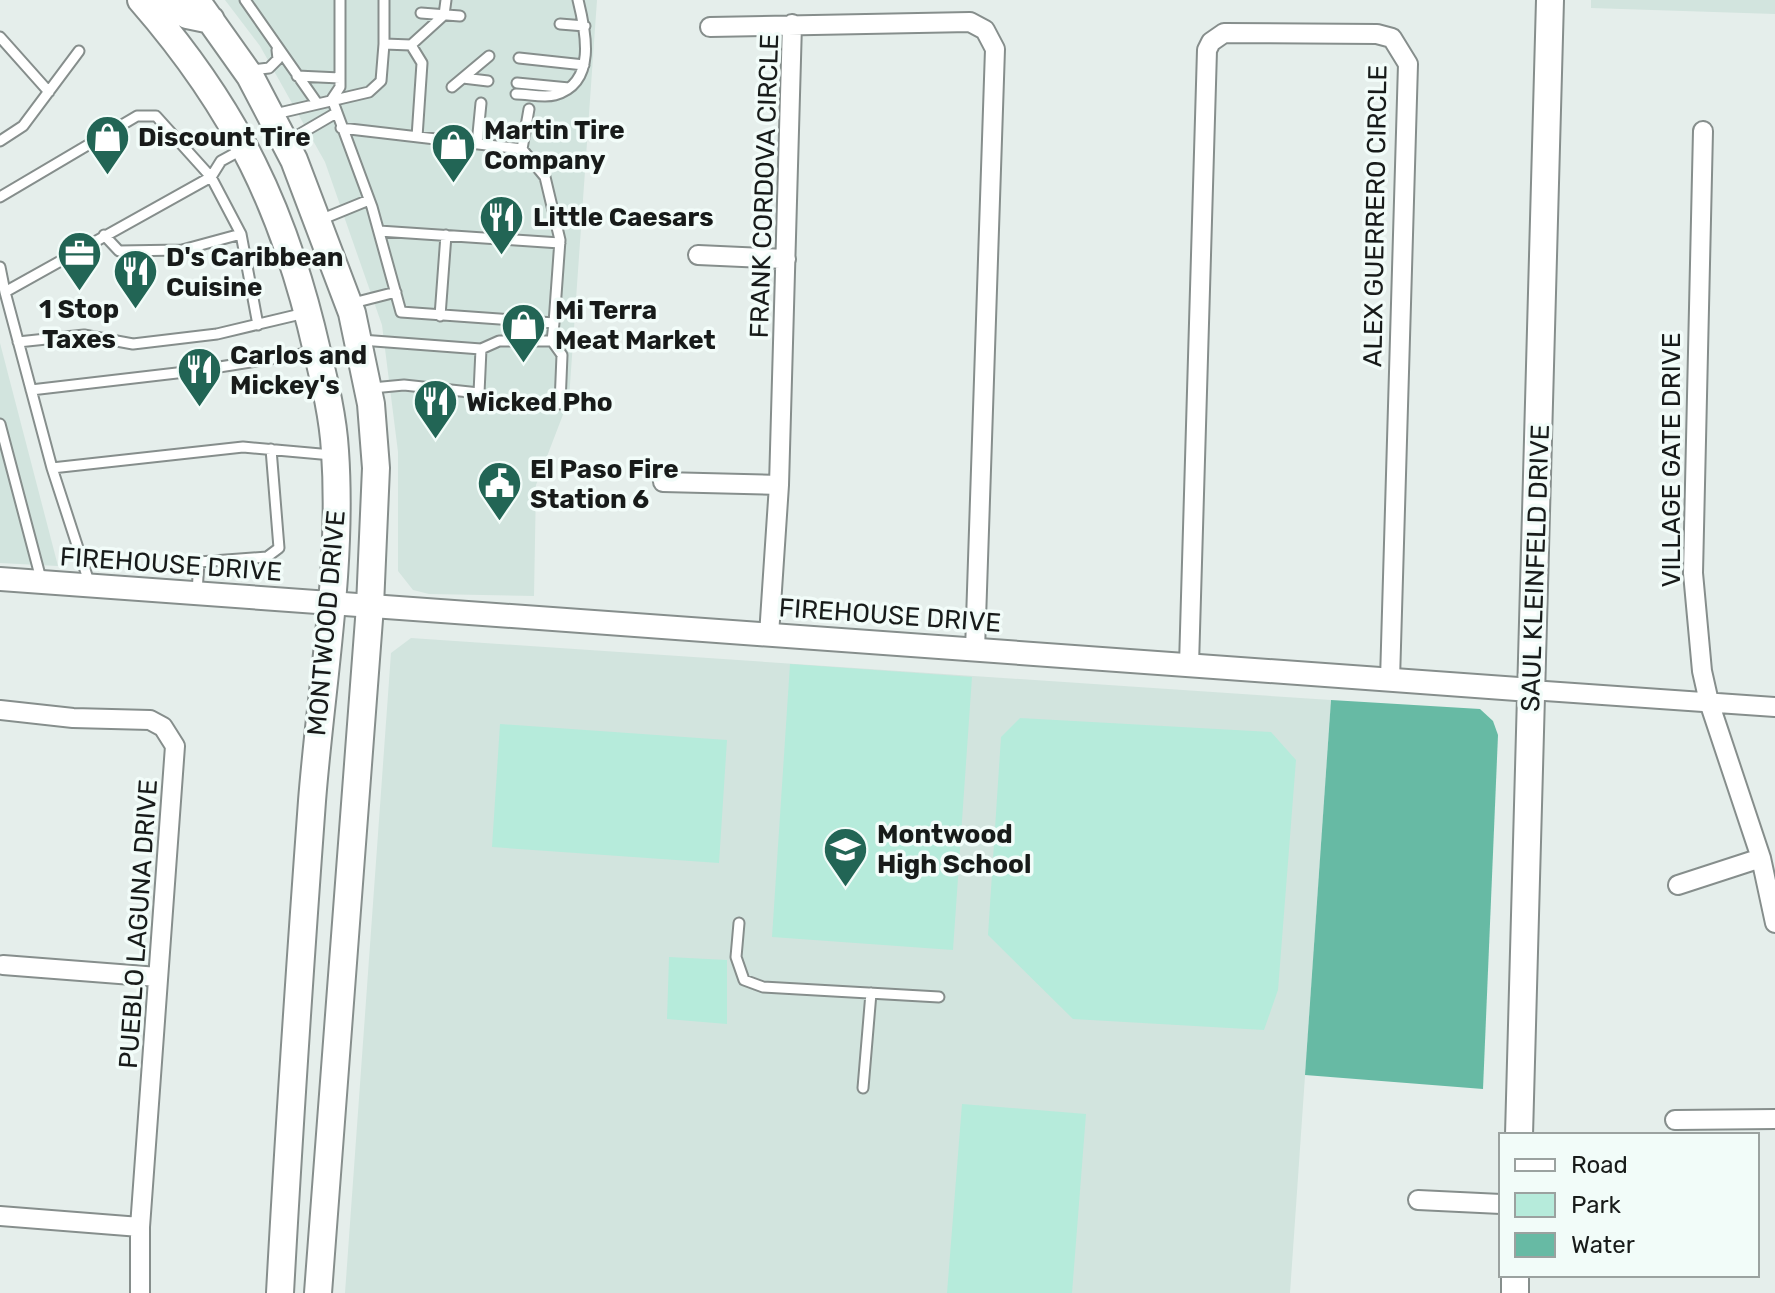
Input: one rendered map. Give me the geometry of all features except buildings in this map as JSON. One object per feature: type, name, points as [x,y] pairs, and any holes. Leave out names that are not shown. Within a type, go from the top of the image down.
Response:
[{"type":"main road","name":"MONTWOOD DRIVE","points":[[141,0],[188,54],[246,147],[281,227],[308,312],[336,455],[336,531],[301,942],[280,1293]]},
{"type":"main road","points":[[168,0],[187,15],[204,10]]},
{"type":"main road","name":"SAUL KLEINFELD DRIVE","points":[[1519,1133],[1550,0]]},
{"type":"main road","name":"MONTWOOD DRIVE","points":[[204,10],[246,70],[279,130],[349,304],[368,388],[376,468],[370,606],[318,1293]]},
{"type":"main road","points":[[246,147],[279,130]]},
{"type":"main road","points":[[301,942],[343,950]]},
{"type":"street","name":"FRANK CORDOVA CIRCLE","points":[[769,635],[779,485],[792,24],[970,22],[985,30],[995,49],[975,650]]},
{"type":"street","points":[[710,27],[792,24]]},
{"type":"street","name":"ALEX GUERRERO CIRCLE","points":[[1189,665],[1207,50],[1211,42],[1224,33],[1377,34],[1392,38],[1408,64],[1390,680]]},
{"type":"street","name":"VILLAGE GATE DRIVE","points":[[1703,131],[1692,533],[1702,671],[1709,702],[1761,858],[1775,923]]},
{"type":"street","points":[[698,255],[786,259]]},
{"type":"street","points":[[663,482],[779,485]]},
{"type":"street","name":"FIREHOUSE DRIVE","points":[[0,579],[1775,707]]},
{"type":"street","name":"PUEBLO LAGUNA DRIVE","points":[[0,710],[73,718],[150,720],[170,735],[176,760],[140,1227],[140,1293]]},
{"type":"street","points":[[1678,885],[1761,858]]},
{"type":"street","points":[[3,965],[158,977]]},
{"type":"street","points":[[1675,1120],[1775,1119]]},
{"type":"street","points":[[1418,1200],[1499,1204]]},
{"type":"street","points":[[0,1216],[140,1227]]},
{"type":"lane","points":[[245,0],[277,50],[317,103]]},
{"type":"lane","points":[[340,0],[340,87],[332,99],[369,200],[401,312],[554,323]]},
{"type":"lane","points":[[384,44],[411,45],[444,15],[446,0]]},
{"type":"lane","points":[[517,88],[552,96],[572,88],[584,65],[585,26],[578,0]]},
{"type":"lane","points":[[279,130],[317,103],[369,92],[381,81],[386,7]]},
{"type":"lane","points":[[421,13],[460,16]]},
{"type":"lane","points":[[560,24],[585,26]]},
{"type":"lane","points":[[411,29],[426,31]]},
{"type":"lane","points":[[0,37],[49,92]]},
{"type":"lane","points":[[411,45],[422,63],[417,137]]},
{"type":"lane","points":[[246,70],[269,68],[278,59],[277,50]]},
{"type":"lane","points":[[0,141],[23,126],[79,51]]},
{"type":"lane","points":[[452,87],[489,56]]},
{"type":"lane","points":[[519,58],[584,65]]},
{"type":"lane","points":[[297,76],[340,78]]},
{"type":"lane","points":[[463,78],[488,81]]},
{"type":"lane","points":[[477,144],[481,103]]},
{"type":"lane","points":[[522,149],[529,109]]},
{"type":"lane","points":[[279,130],[336,113]]},
{"type":"lane","points":[[0,197],[137,116],[156,116],[211,177],[241,234],[258,325]]},
{"type":"lane","points":[[341,128],[522,149],[545,177],[560,243],[552,341],[562,355],[560,404]]},
{"type":"lane","points":[[5,292],[211,177],[221,161],[246,147]]},
{"type":"lane","points":[[318,222],[369,200]]},
{"type":"lane","points":[[379,231],[560,243]]},
{"type":"lane","points":[[104,235],[119,251],[182,250],[241,234]]},
{"type":"lane","points":[[440,316],[446,235]]},
{"type":"lane","points":[[0,267],[52,468],[90,586]]},
{"type":"lane","points":[[349,304],[396,292]]},
{"type":"lane","points":[[18,342],[84,335],[133,344],[217,334],[308,312]]},
{"type":"lane","points":[[359,339],[481,349],[499,341],[552,341]]},
{"type":"lane","points":[[368,388],[404,385],[479,393],[481,349]]},
{"type":"lane","points":[[31,390],[194,371],[317,352]]},
{"type":"lane","points":[[0,424],[42,582]]},
{"type":"lane","points":[[52,468],[243,447],[336,455]]},
{"type":"lane","points":[[197,594],[199,562],[267,557],[279,548],[271,449]]},
{"type":"lane","points":[[739,923],[736,957],[744,980],[763,987],[939,997]]},
{"type":"lane","points":[[863,1088],[871,993]]},
{"type":"shaded area","points":[[225,0],[597,0],[569,399],[536,485],[534,596],[429,594],[413,590],[398,571],[398,452],[382,325],[325,162],[260,46]]},
{"type":"shaded area","points":[[1591,0],[1775,0],[1775,14],[1591,8]]},
{"type":"shaded area","points":[[0,343],[58,566],[0,563]]},
{"type":"shaded area","name":"Montwood High School","points":[[411,638],[1331,700],[1290,1293],[345,1293],[391,653]]},
{"type":"green space","points":[[790,664],[972,677],[953,950],[772,937]]},
{"type":"green space","points":[[1020,718],[1271,732],[1296,760],[1278,990],[1264,1030],[1073,1019],[988,935],[1001,737]]},
{"type":"green space","points":[[500,724],[727,740],[719,863],[492,847]]},
{"type":"green space","points":[[669,957],[727,960],[727,1024],[667,1019]]},
{"type":"green space","points":[[962,1104],[1086,1114],[1072,1293],[947,1293]]},
{"type":"water","points":[[1331,700],[1480,709],[1493,721],[1498,735],[1483,1089],[1305,1075]]},
{"type":"place","name":"Discount Tire","points":[[107,176]]},
{"type":"place","name":"Martin Tire Company","points":[[453,184]]},
{"type":"place","name":"Little Caesars","points":[[502,256]]},
{"type":"place","name":"1 Stop Taxes","points":[[79,293]]},
{"type":"place","name":"D's Caribbean Cuisine","points":[[135,311]]},
{"type":"place","name":"Mi Terra Meat Market","points":[[524,364]]},
{"type":"place","name":"Carlos and Mickey's","points":[[199,409]]},
{"type":"place","name":"Wicked Pho","points":[[435,441]]},
{"type":"place","name":"El Paso Fire Station 6","points":[[499,523]]},
{"type":"place","name":"Montwood High School","points":[[846,888]]}]
